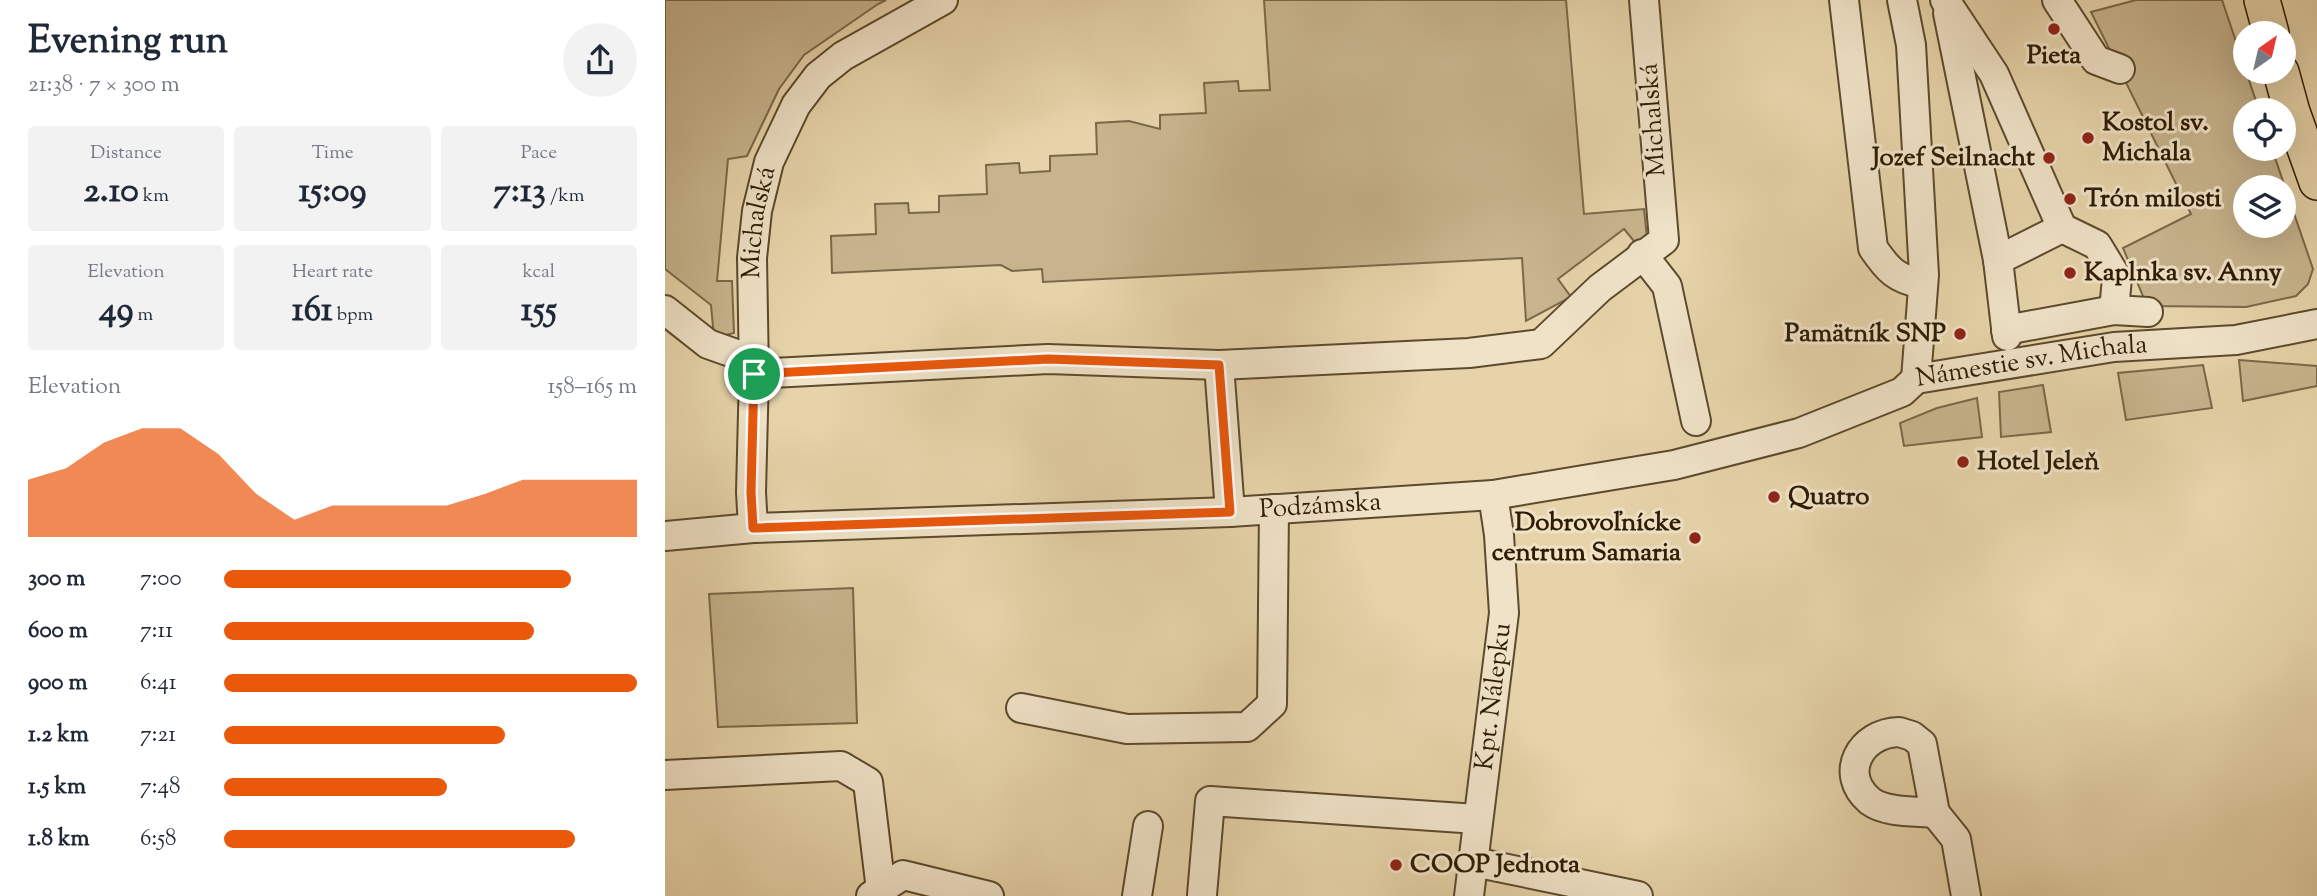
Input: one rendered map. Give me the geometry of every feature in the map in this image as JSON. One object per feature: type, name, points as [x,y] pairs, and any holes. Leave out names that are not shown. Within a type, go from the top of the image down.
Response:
[{"type":"main road","points":[[2262,0],[2268,21]]},
{"type":"main road","points":[[2284,84],[2317,182]]},
{"type":"street","name":"Michalská","points":[[753,528],[752,258],[757,211],[769,162],[796,105],[818,76],[843,56],[943,0]]},
{"type":"street","name":"Michalská","points":[[1644,0],[1653,247]]},
{"type":"street","points":[[1844,0],[1873,248],[1887,268],[1905,281],[1923,284]]},
{"type":"street","points":[[1931,0],[1994,74],[2062,228],[1998,260]]},
{"type":"street","name":"Námestie sv. Michala","points":[[1931,0],[1911,45],[1923,284],[1916,379],[2114,347],[2236,340],[2317,324]]},
{"type":"street","name":"Námestie sv. Michala","points":[[1931,0],[1964,99],[1998,260],[2007,333],[2113,310],[2148,312]]},
{"type":"street","points":[[2057,0],[2096,60],[2120,69]]},
{"type":"street","points":[[1964,99],[1994,74]]},
{"type":"street","name":"Námestie sv. Michala","points":[[2062,228],[2097,245],[2126,276],[2113,310]]},
{"type":"street","points":[[665,310],[708,344],[753,367],[1048,359],[1219,365],[1469,353],[1541,344],[1600,288],[1653,247],[1667,286],[1696,421]]},
{"type":"street","points":[[1219,365],[1230,512]]},
{"type":"street","name":"Podzámska","points":[[665,536],[753,528],[1230,512],[1493,495],[1674,465],[1799,433],[1902,392],[1916,379]]},
{"type":"street","name":"Kpt. Nálepku","points":[[1469,896],[1504,613],[1499,535],[1493,495]]},
{"type":"street","points":[[1021,708],[1127,729],[1247,727],[1272,704],[1274,509]]},
{"type":"street","points":[[665,775],[841,766],[868,782],[877,894]]},
{"type":"street","points":[[1202,895],[1210,801],[1477,818]]},
{"type":"street","points":[[1935,813],[1956,839],[1966,896]]},
{"type":"street","points":[[1137,896],[1148,826]]},
{"type":"street","points":[[1474,862],[1638,896]]},
{"type":"street","points":[[877,894],[903,875],[989,896]]},
{"type":"shaded area","points":[[665,0],[886,0],[804,55],[779,89],[747,156],[728,159],[717,281],[732,281],[734,333],[714,338],[711,305],[665,269]]},
{"type":"shaded area","points":[[1264,0],[1566,0],[1584,214],[1644,209],[1647,238],[1638,246],[1624,229],[1558,279],[1571,297],[1526,321],[1522,258],[1043,282],[1042,269],[1012,271],[1001,265],[832,273],[831,236],[876,234],[875,204],[908,203],[909,213],[939,212],[939,196],[987,194],[986,165],[1019,163],[1020,173],[1050,171],[1050,156],[1097,154],[1096,123],[1129,121],[1160,129],[1160,115],[1206,113],[1204,83],[1238,81],[1239,91],[1270,90]]},
{"type":"shaded area","points":[[2136,0],[2222,0],[2233,33],[2233,84],[2250,84],[2255,98],[2233,98],[2233,161],[2276,161],[2281,175],[2233,175],[2233,238],[2296,238],[2296,219],[2313,269],[2308,284],[2296,296],[2246,307],[2147,306],[2123,248],[2191,214],[2091,12]]},
{"type":"shaded area","points":[[2239,360],[2317,366],[2317,386],[2243,401]]},
{"type":"shaded area","points":[[2203,365],[2212,408],[2126,420],[2118,373]]},
{"type":"shaded area","points":[[2043,385],[2051,432],[2001,437],[1999,392]]},
{"type":"shaded area","points":[[1977,398],[1982,437],[1904,446],[1900,423],[1937,408]]},
{"type":"shaded area","points":[[853,588],[857,723],[718,727],[709,594]]},
{"type":"place","name":"Pieta","points":[[2054,29]]},
{"type":"place","name":"Kostol sv. Michala","points":[[2088,138]]},
{"type":"place","name":"Jozef Seilnacht","points":[[2049,158]]},
{"type":"place","name":"Trón milosti","points":[[2070,199]]},
{"type":"place","name":"Kaplnka sv. Anny","points":[[2070,273]]},
{"type":"place","name":"Pamätník SNP","points":[[1960,334]]},
{"type":"place","name":"Hotel Jeleň","points":[[1963,462]]},
{"type":"place","name":"Quatro","points":[[1774,497]]},
{"type":"place","name":"Dobrovoľnícke centrum Samaria","points":[[1695,538]]},
{"type":"place","name":"COOP Jednota","points":[[1396,865]]},
{"type":"route","points":[[1048,359],[1219,365],[1230,512],[753,528],[751,492],[754,374],[1048,359]]}]
